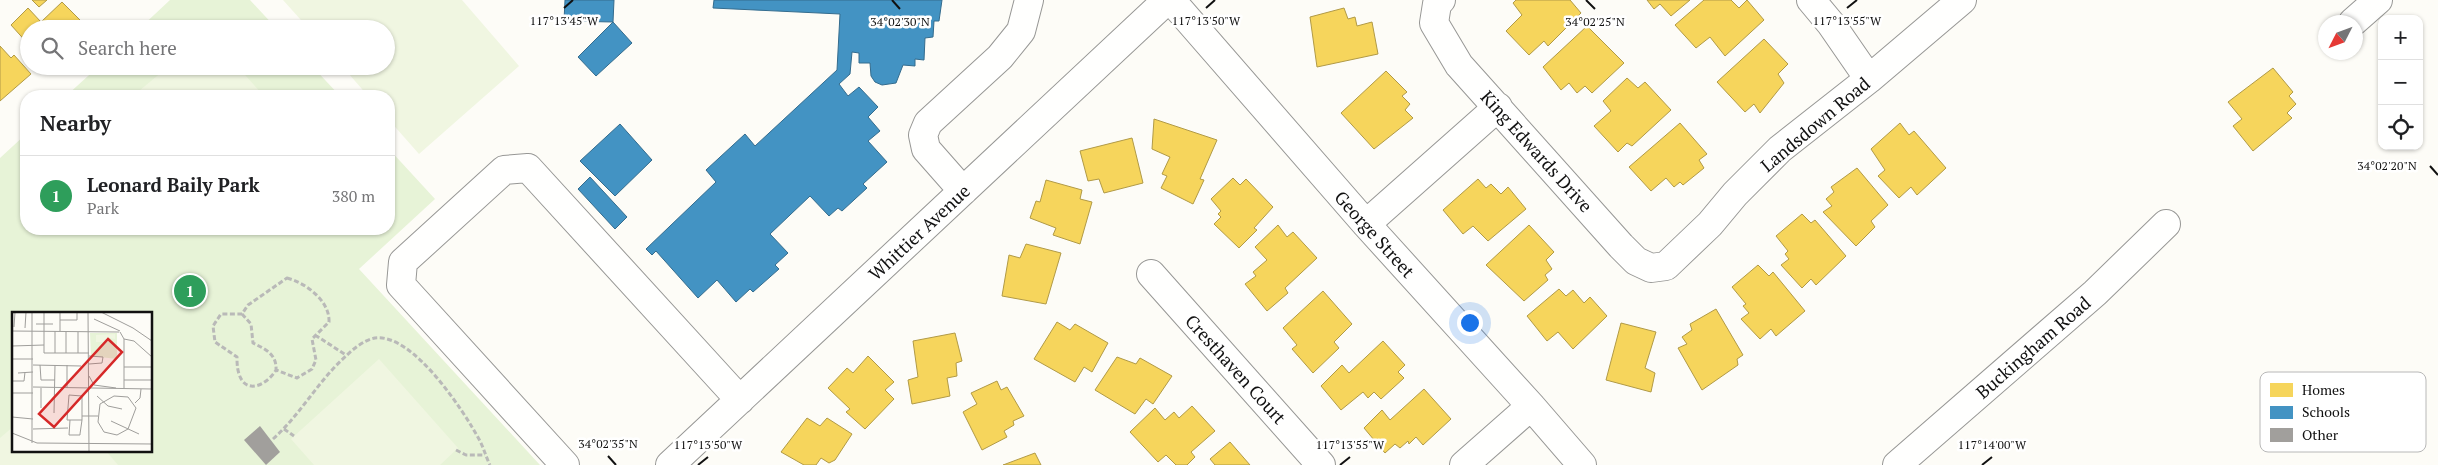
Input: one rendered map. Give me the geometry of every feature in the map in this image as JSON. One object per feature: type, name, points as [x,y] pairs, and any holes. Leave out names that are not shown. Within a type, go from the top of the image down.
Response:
[{"type":"street","points":[[963,191],[926,149],[923,136],[928,123],[1000,57],[1021,31],[1029,0]]},
{"type":"street","name":"Whittier Avenue","points":[[670,465],[1169,0]]},
{"type":"street","name":"George Street","points":[[1169,0],[1582,465]]},
{"type":"street","points":[[1811,0],[1831,24],[1869,79]]},
{"type":"street","name":"Landsdown Road","points":[[1651,268],[1666,266],[1710,224],[1735,194],[1780,149],[1869,79],[1962,0]]},
{"type":"street","points":[[2361,15],[2378,0]]},
{"type":"street","name":"King Edwards Drive","points":[[1437,12],[1459,65],[1621,246],[1636,260],[1651,268]]},
{"type":"street","points":[[1366,224],[1498,107]]},
{"type":"street","points":[[564,465],[401,285],[403,262],[504,170],[528,168],[740,400]]},
{"type":"street","name":"Buckingham Road","points":[[1897,465],[2095,293],[2166,224]]},
{"type":"street","name":"Cresthaven Court","points":[[1151,274],[1321,465]]},
{"type":"street","points":[[1464,465],[1531,406]]},
{"type":"path","points":[[242,314],[248,305],[287,278],[294,280],[318,296],[330,313],[329,322],[312,339],[311,344],[316,360],[312,369],[297,378],[276,370]]},
{"type":"path","points":[[221,314],[242,314],[251,324],[253,342],[262,346],[274,356],[276,370],[270,380],[263,385],[255,387],[248,385],[239,374],[237,357],[216,342],[213,326],[221,314]]},
{"type":"path","points":[[315,335],[346,355]]},
{"type":"path","points":[[273,438],[296,417],[322,382],[346,355],[362,343],[374,338],[388,339],[416,356],[439,382],[462,412],[480,442],[490,465]]},
{"type":"path","points":[[284,429],[294,436]]},
{"type":"path","points":[[456,450],[466,455],[485,455]]},
{"type":"green space","points":[[170,0],[250,0],[269,20],[149,20]]},
{"type":"green space","points":[[283,0],[462,0],[519,66],[419,154],[395,127],[395,90],[363,90],[350,75],[395,75],[395,20],[301,20]]},
{"type":"green space","points":[[89,75],[320,75],[334,90],[73,90]]},
{"type":"green space","points":[[158,75],[245,75],[258,90],[140,90]]},
{"type":"green space","points":[[20,140],[20,235],[395,235],[395,156],[435,199],[359,269],[540,465],[0,465],[0,158]]},
{"type":"green space","points":[[379,359],[458,448],[440,465],[314,465],[291,439]]},
{"type":"green space","points":[[12,428],[12,452],[107,452],[118,465],[0,465],[0,438]]},
{"type":"building: Homes","points":[[32,0],[47,0],[39,7]]},
{"type":"building: Homes","points":[[1516,0],[1570,0],[1581,13],[1548,46],[1544,41],[1529,55],[1506,31],[1522,15],[1513,3]]},
{"type":"building: Homes","points":[[1647,0],[1690,0],[1671,16],[1660,4],[1654,9]]},
{"type":"building: Homes","points":[[1704,0],[1731,0],[1739,8],[1747,0],[1764,20],[1725,56],[1710,37],[1696,48],[1675,25]]},
{"type":"building: Homes","points":[[62,2],[80,20],[43,20]]},
{"type":"building: Homes","points":[[28,8],[39,20],[20,20],[20,35],[11,25]]},
{"type":"building: Homes","points":[[1344,8],[1348,19],[1355,17],[1357,26],[1372,22],[1378,54],[1317,67],[1310,17]]},
{"type":"building: Homes","points":[[1587,26],[1624,63],[1592,93],[1585,86],[1577,93],[1569,83],[1561,90],[1543,67]]},
{"type":"building: Homes","points":[[1764,39],[1788,64],[1778,74],[1784,83],[1760,113],[1754,104],[1745,112],[1717,82]]},
{"type":"building: Homes","points":[[0,46],[11,58],[14,55],[20,62],[20,75],[30,75],[0,101]]},
{"type":"building: Homes","points":[[2273,68],[2293,92],[2289,96],[2296,104],[2287,113],[2292,118],[2253,151],[2233,126],[2242,119],[2228,102]]},
{"type":"building: Homes","points":[[1386,71],[1407,92],[1402,96],[1410,104],[1405,110],[1413,118],[1374,149],[1341,113]]},
{"type":"building: Homes","points":[[1627,78],[1638,88],[1645,82],[1671,110],[1632,146],[1627,143],[1618,152],[1594,126],[1611,111],[1603,101]]},
{"type":"building: Homes","points":[[1154,119],[1217,140],[1200,179],[1204,180],[1193,204],[1161,188],[1167,176],[1162,174],[1170,157],[1152,149]]},
{"type":"building: Homes","points":[[1680,123],[1707,154],[1699,160],[1704,168],[1683,185],[1680,182],[1674,187],[1666,178],[1651,191],[1629,167]]},
{"type":"building: Homes","points":[[1900,123],[1909,135],[1914,131],[1946,168],[1917,195],[1911,187],[1899,198],[1878,176],[1885,170],[1871,149]]},
{"type":"building: Homes","points":[[1132,138],[1143,183],[1104,193],[1099,179],[1088,181],[1080,151]]},
{"type":"building: Homes","points":[[1857,168],[1888,205],[1871,221],[1875,227],[1856,246],[1823,212],[1832,206],[1826,199],[1834,192],[1831,187]]},
{"type":"building: Homes","points":[[1233,178],[1240,185],[1246,179],[1273,207],[1254,228],[1257,230],[1239,248],[1214,224],[1221,217],[1218,214],[1221,211],[1211,199]]},
{"type":"building: Homes","points":[[1478,179],[1486,188],[1491,184],[1501,194],[1508,187],[1526,209],[1488,241],[1473,226],[1463,234],[1443,210]]},
{"type":"building: Homes","points":[[1046,180],[1082,190],[1080,199],[1092,202],[1080,244],[1053,235],[1056,228],[1030,218],[1036,201],[1040,202]]},
{"type":"building: Homes","points":[[1802,214],[1811,223],[1815,220],[1846,256],[1816,285],[1811,279],[1802,288],[1781,265],[1789,259],[1785,254],[1788,251],[1776,236]]},
{"type":"building: Homes","points":[[1278,225],[1287,237],[1293,232],[1317,258],[1285,288],[1288,293],[1267,311],[1245,284],[1256,276],[1253,272],[1267,260],[1255,247]]},
{"type":"building: Homes","points":[[1529,225],[1554,252],[1546,260],[1552,269],[1545,275],[1548,280],[1524,301],[1486,265]]},
{"type":"building: Homes","points":[[1026,244],[1061,253],[1046,304],[1002,296],[1009,255],[1020,258]]},
{"type":"building: Homes","points":[[1758,265],[1769,276],[1773,272],[1805,311],[1776,336],[1771,329],[1760,339],[1741,319],[1749,313],[1743,306],[1746,304],[1732,287]]},
{"type":"building: Homes","points":[[1559,289],[1566,296],[1573,290],[1584,303],[1590,297],[1607,316],[1573,349],[1558,332],[1547,341],[1527,316]]},
{"type":"building: Homes","points":[[1323,291],[1352,324],[1334,342],[1339,348],[1313,373],[1292,349],[1297,345],[1283,328]]},
{"type":"building: Homes","points":[[1716,309],[1743,355],[1737,359],[1738,365],[1702,390],[1678,348],[1687,344],[1682,337],[1692,330],[1690,324]]},
{"type":"building: Homes","points":[[1057,322],[1070,330],[1075,324],[1108,343],[1092,372],[1084,367],[1075,382],[1034,359]]},
{"type":"building: Homes","points":[[1621,323],[1656,332],[1645,368],[1655,373],[1651,392],[1606,380]]},
{"type":"building: Homes","points":[[955,333],[962,361],[956,363],[957,376],[947,378],[950,396],[912,404],[908,380],[918,377],[913,341]]},
{"type":"building: Homes","points":[[1383,341],[1405,365],[1398,372],[1404,378],[1381,399],[1374,392],[1368,398],[1363,392],[1341,410],[1321,386],[1342,365],[1349,373]]},
{"type":"building: Homes","points":[[868,356],[894,382],[885,390],[894,399],[865,429],[846,412],[850,409],[828,388],[847,368],[853,373]]},
{"type":"building: Homes","points":[[1117,357],[1136,364],[1140,358],[1172,376],[1153,404],[1146,399],[1135,414],[1095,390]]},
{"type":"building: Homes","points":[[997,381],[1001,390],[1007,387],[1024,416],[1013,421],[1014,425],[1004,431],[1007,437],[982,450],[963,412],[977,404],[971,393]]},
{"type":"building: Homes","points":[[1424,389],[1451,419],[1423,445],[1416,437],[1409,444],[1408,441],[1400,448],[1395,444],[1385,453],[1364,428],[1382,410],[1390,420]]},
{"type":"building: Homes","points":[[1192,406],[1215,431],[1191,452],[1195,457],[1187,465],[1176,465],[1166,455],[1158,462],[1130,432],[1155,408],[1165,420],[1174,412],[1179,418]]},
{"type":"building: Homes","points":[[807,418],[820,426],[827,418],[852,434],[835,460],[829,463],[821,458],[816,465],[804,465],[781,452]]},
{"type":"building: Homes","points":[[1230,442],[1250,465],[1215,465],[1210,459]]},
{"type":"building: Homes","points":[[1035,453],[1041,465],[1003,465]]},
{"type":"building: Schools","points":[[565,0],[614,0],[613,22],[564,21]]},
{"type":"building: Schools","points":[[714,0],[942,0],[939,21],[934,21],[933,37],[925,38],[924,60],[915,59],[915,66],[903,65],[896,83],[882,85],[875,82],[871,76],[870,63],[859,63],[859,53],[852,52],[850,74],[839,84],[848,96],[859,87],[878,107],[868,117],[880,131],[868,141],[887,162],[863,184],[867,188],[842,211],[838,208],[829,216],[810,196],[770,234],[788,253],[775,265],[779,269],[753,292],[750,289],[736,302],[717,280],[698,298],[656,251],[652,255],[646,249],[716,182],[706,170],[745,134],[755,146],[837,70],[840,14],[713,8]]},
{"type":"building: Schools","points":[[613,22],[632,43],[596,76],[578,57]]},
{"type":"building: Schools","points":[[620,124],[652,160],[615,196],[580,161]]},
{"type":"building: Schools","points":[[590,177],[627,217],[615,229],[578,189]]},
{"type":"building: Other","points":[[260,426],[280,452],[266,465],[244,440]]},
{"type":"place","name":"Leonard Baily Park","points":[[190,291]]}]
